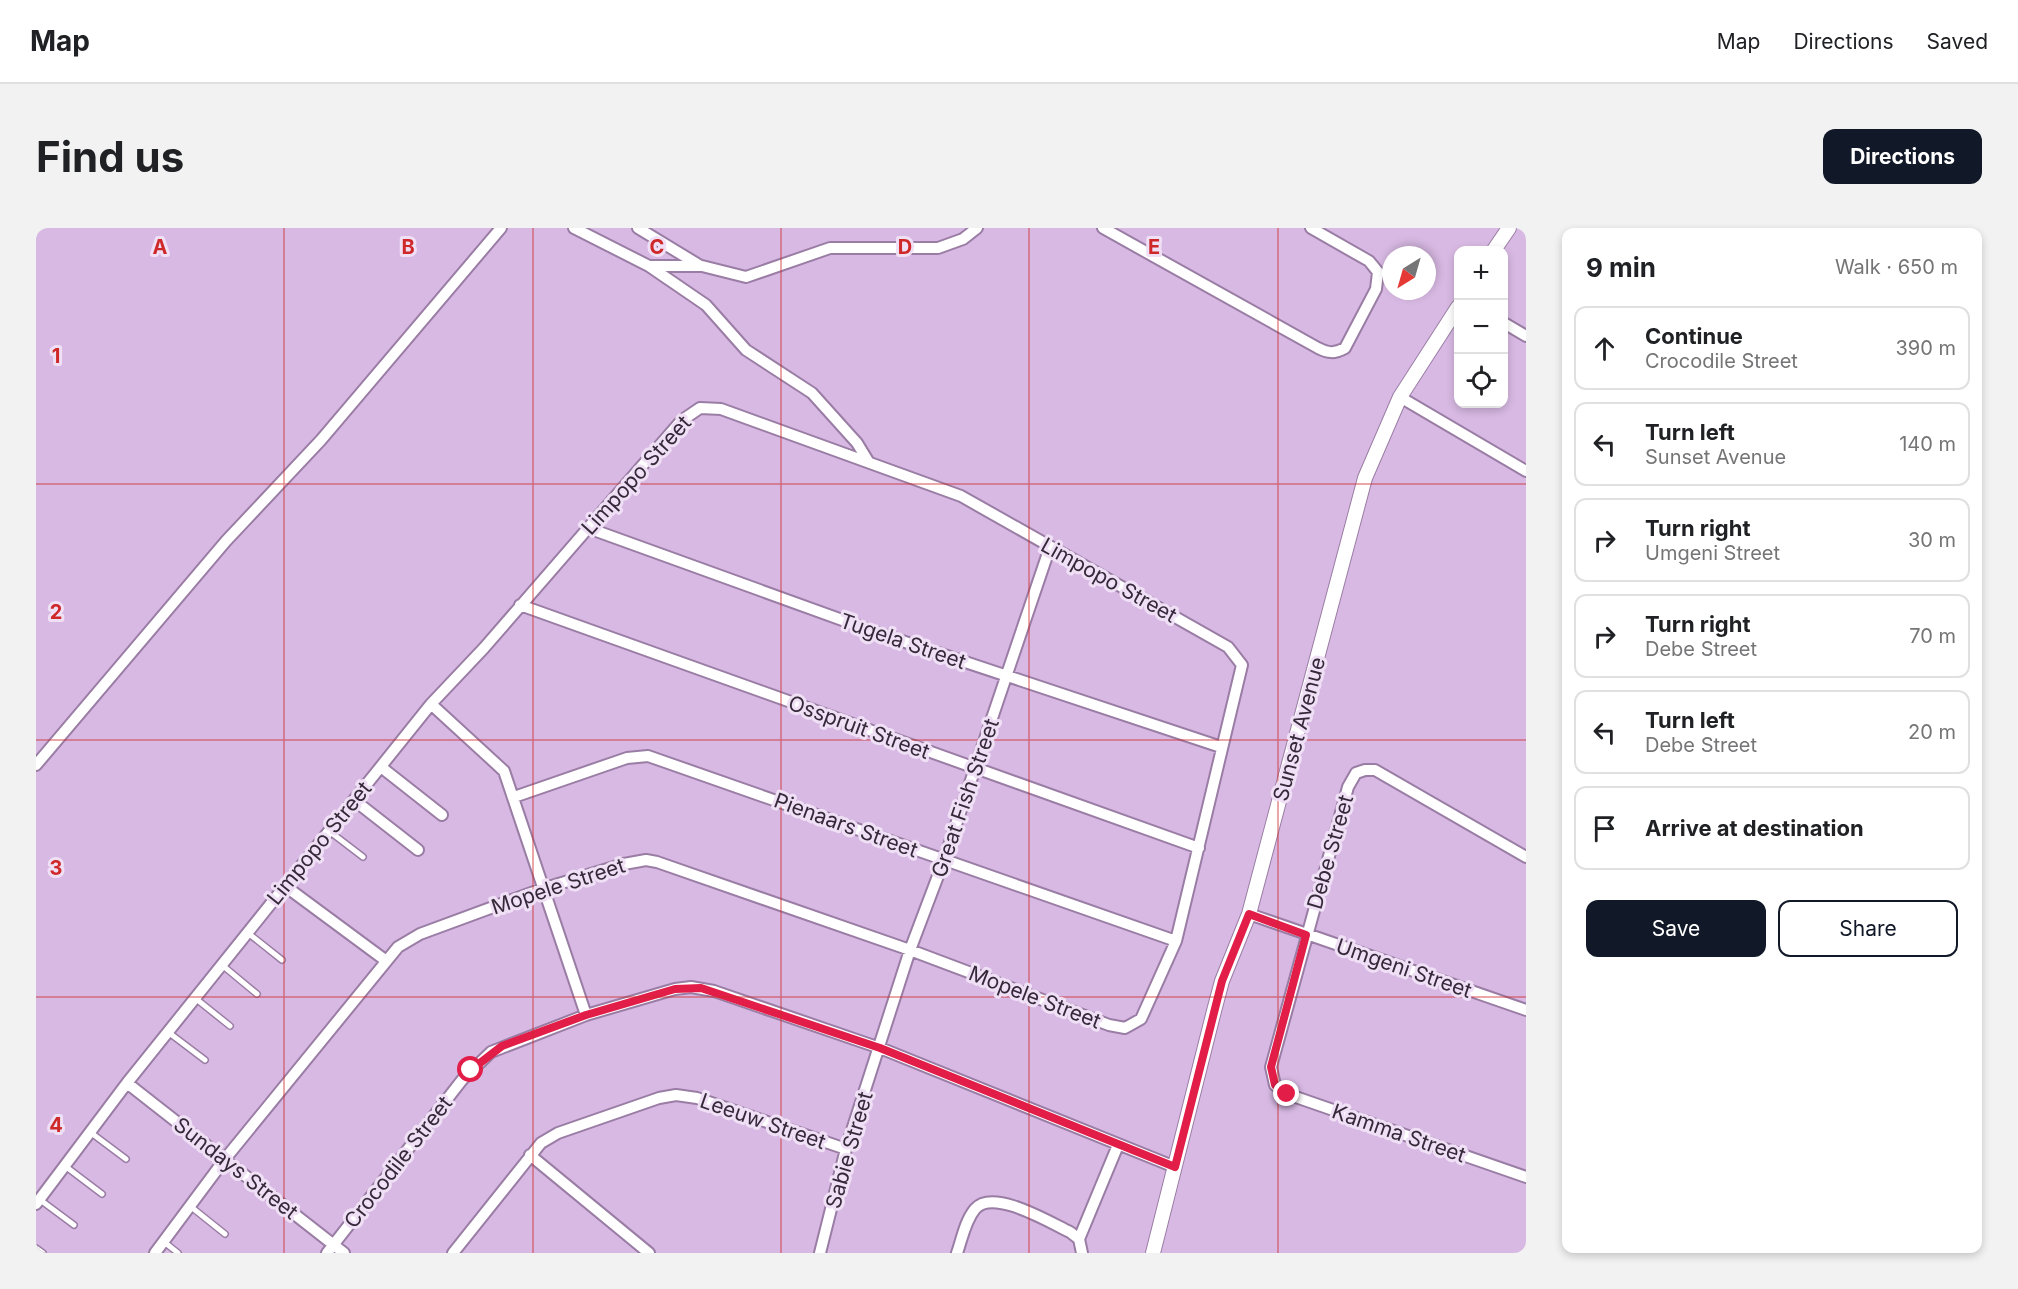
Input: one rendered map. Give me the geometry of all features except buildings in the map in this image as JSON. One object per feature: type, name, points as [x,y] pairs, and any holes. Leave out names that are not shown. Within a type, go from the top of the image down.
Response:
[{"type":"street","points":[[36,765],[226,541],[321,440],[501,228]]},
{"type":"street","points":[[574,228],[649,266],[706,305],[746,350],[812,393],[857,442],[868,461]]},
{"type":"street","points":[[638,228],[702,266]]},
{"type":"street","points":[[649,266],[702,266],[746,278],[830,248],[938,248],[963,239],[977,228]]},
{"type":"street","points":[[1103,228],[1318,348],[1328,353],[1337,352],[1345,348],[1376,289],[1378,272],[1369,261],[1311,228]]},
{"type":"street","points":[[1497,246],[1509,228]]},
{"type":"street","name":"Sunset Avenue","points":[[1153,1253],[1221,987],[1249,914],[1365,478],[1400,397],[1454,313]]},
{"type":"street","points":[[1508,326],[1526,336]]},
{"type":"street","points":[[1400,397],[1526,471]]},
{"type":"street","name":"Limpopo Street","points":[[38,1201],[127,1083],[431,704],[681,421],[700,408],[721,409],[961,496],[1228,647],[1236,656],[1242,665],[1241,672],[1221,747],[1176,941],[1141,1019],[1125,1028]]},
{"type":"street","name":"Tugela Street","points":[[588,528],[881,634],[1221,747]]},
{"type":"street","name":"Great Fish Street","points":[[880,1048],[910,950],[944,860],[1050,547]]},
{"type":"street","name":"Osspruit Street","points":[[520,605],[1199,848]]},
{"type":"street","points":[[431,704],[498,763],[504,771],[586,1015]]},
{"type":"street","name":"Pienaars Street","points":[[514,797],[627,758],[648,756],[1176,941]]},
{"type":"street","points":[[381,766],[442,815]]},
{"type":"street","name":"Debe Street","points":[[1275,1085],[1272,1072],[1273,1059],[1348,787],[1356,773],[1365,770],[1375,771],[1526,857]]},
{"type":"street","points":[[354,800],[418,850]]},
{"type":"street","name":"Mopele Street","points":[[155,1253],[225,1159],[385,960],[398,947],[420,934],[542,889],[631,862],[657,862],[910,950],[1109,1025],[1125,1028]]},
{"type":"street","points":[[285,886],[385,960]]},
{"type":"street","name":"Umgeni Street","points":[[1249,914],[1526,1010]]},
{"type":"street","name":"Crocodile Street","points":[[330,1249],[480,1060],[502,1046],[586,1015],[675,989],[701,988],[880,1048],[1175,1167]]},
{"type":"street","name":"Sabie Street","points":[[820,1253],[846,1149],[880,1048]]},
{"type":"street","name":"Sundays Street","points":[[127,1083],[225,1159],[330,1249],[344,1253]]},
{"type":"street","name":"Kamma Street","points":[[1275,1085],[1287,1094],[1526,1177]]},
{"type":"street","name":"Leeuw Street","points":[[453,1253],[541,1143],[558,1133],[659,1098],[676,1095],[697,1098],[846,1149]]},
{"type":"street","points":[[1082,1253],[1079,1239],[1118,1145]]},
{"type":"street","points":[[530,1155],[649,1253]]},
{"type":"street","points":[[957,1253],[970,1216],[981,1204],[1000,1202],[1070,1232],[1079,1239]]},
{"type":"lane","points":[[329,831],[363,857]]},
{"type":"lane","points":[[248,933],[282,960]]},
{"type":"lane","points":[[222,965],[257,994]]},
{"type":"lane","points":[[195,999],[230,1026]]},
{"type":"lane","points":[[168,1032],[205,1060]]},
{"type":"lane","points":[[90,1132],[126,1159]]},
{"type":"lane","points":[[64,1166],[102,1194]]},
{"type":"lane","points":[[38,1201],[74,1225]]},
{"type":"lane","points":[[190,1206],[225,1234]]},
{"type":"lane","points":[[163,1241],[178,1253]]},
{"type":"lane","points":[[36,1248],[43,1253]]},
{"type":"route","points":[[471,1070],[480,1060],[502,1046],[586,1015],[675,989],[701,988],[880,1048],[1175,1167],[1222,981],[1249,914],[1306,935],[1271,1067],[1275,1085],[1287,1094]]}]
